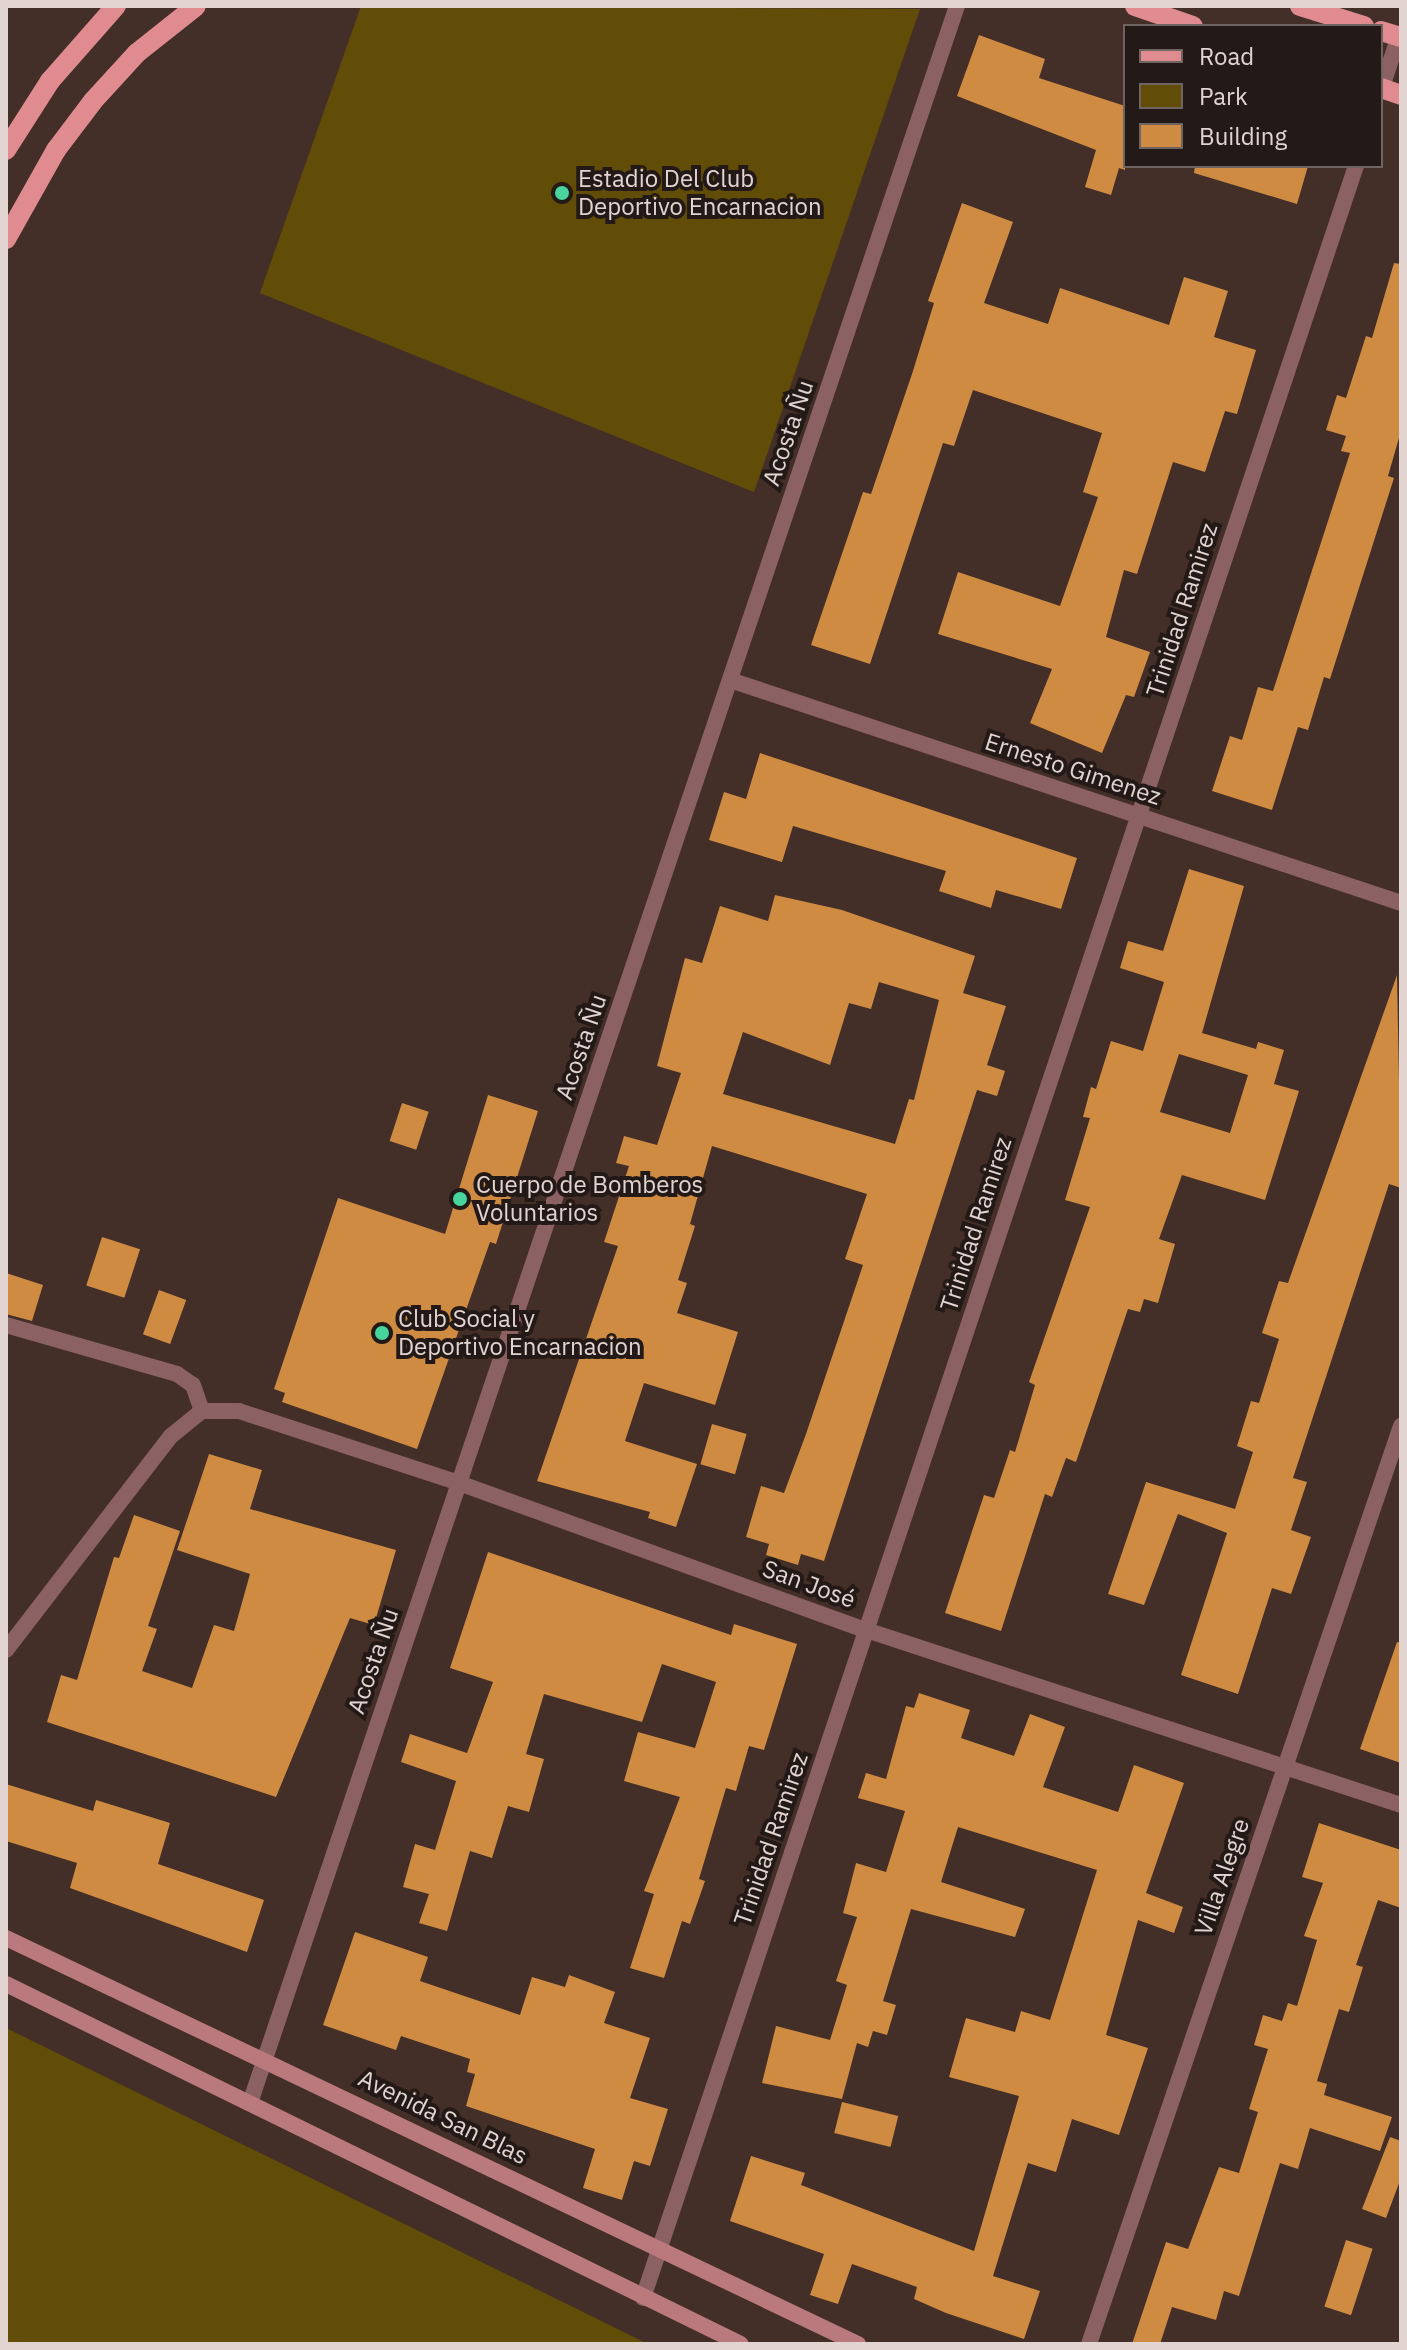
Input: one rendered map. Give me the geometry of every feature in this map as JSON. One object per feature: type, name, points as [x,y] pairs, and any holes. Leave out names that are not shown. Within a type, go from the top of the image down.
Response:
[{"type":"main road","points":[[6,150],[50,81],[116,6]]},
{"type":"main road","points":[[6,239],[56,150],[93,101],[137,53],[196,6]]},
{"type":"main road","points":[[1135,6],[1187,24]]},
{"type":"main road","points":[[1300,6],[1358,24]]},
{"type":"street","name":"Acosta Ñu","points":[[250,2103],[957,6]]},
{"type":"street","points":[[1383,81],[1394,35]]},
{"type":"street","name":"Trinidad Ramirez","points":[[643,2298],[1355,168]]},
{"type":"street","name":"Ernesto Gimenez","points":[[730,680],[1401,903]]},
{"type":"street","points":[[6,1325],[177,1374],[193,1385],[202,1411],[171,1436],[6,1650]]},
{"type":"street","name":"San José","points":[[202,1411],[239,1411],[459,1483],[866,1630],[1401,1805]]},
{"type":"street","name":"Villa Alegre","points":[[1089,2344],[1401,1426]]},
{"type":"street","name":"Avenida San Blas","points":[[6,1938],[265,2058],[858,2344]]},
{"type":"street","points":[[6,1984],[741,2344]]},
{"type":"green space","name":"Estadio Del Club Deportivo Encarnacion","points":[[361,6],[920,9],[754,492],[260,293]]},
{"type":"green space","points":[[6,2028],[648,2344],[6,2344]]},
{"type":"building","points":[[979,35],[1045,59],[1039,78],[1123,105],[1125,170],[1119,168],[1111,195],[1085,187],[1096,150],[957,96]]},
{"type":"building","points":[[1195,168],[1307,168],[1297,204],[1194,173]]},
{"type":"building","points":[[962,203],[1013,222],[984,303],[1048,324],[1060,288],[1169,325],[1184,277],[1228,291],[1214,337],[1256,350],[1237,414],[1225,411],[1205,472],[1173,462],[1137,574],[1124,570],[1106,637],[1150,652],[1134,697],[1126,695],[1102,753],[1030,723],[1052,669],[938,634],[958,572],[1060,606],[1098,497],[1083,492],[1102,433],[973,390],[954,446],[943,443],[870,664],[811,645],[863,492],[871,494],[912,374],[934,303],[928,301]]},
{"type":"building","points":[[1394,263],[1401,264],[1401,431],[1388,476],[1394,478],[1330,679],[1324,677],[1308,730],[1298,727],[1272,810],[1212,791],[1230,736],[1242,740],[1258,687],[1273,691],[1350,453],[1341,451],[1346,436],[1326,430],[1337,395],[1346,398],[1366,336],[1372,338]]},
{"type":"building","points":[[760,753],[1077,858],[1061,909],[996,890],[991,908],[939,891],[946,871],[793,826],[782,862],[709,840],[724,792],[746,799]]},
{"type":"building","points":[[1189,869],[1244,886],[1202,1033],[1256,1049],[1258,1042],[1284,1050],[1274,1084],[1299,1091],[1265,1200],[1182,1175],[1159,1239],[1175,1244],[1158,1303],[1144,1299],[1140,1312],[1128,1309],[1076,1462],[1066,1458],[1052,1497],[1045,1494],[1001,1631],[945,1613],[984,1495],[994,1498],[1010,1450],[1015,1452],[1035,1385],[1029,1382],[1090,1207],[1065,1200],[1090,1118],[1083,1117],[1091,1087],[1096,1089],[1111,1041],[1143,1051],[1164,982],[1120,968],[1128,941],[1163,951]],"holes":[[[1179,1054],[1248,1075],[1230,1133],[1160,1112]]]},
{"type":"building","points":[[775,895],[842,910],[975,956],[963,993],[1006,1006],[987,1065],[1005,1071],[997,1096],[977,1090],[824,1561],[801,1554],[798,1565],[766,1555],[769,1544],[746,1537],[761,1486],[784,1493],[806,1434],[863,1265],[845,1259],[867,1194],[712,1146],[690,1224],[695,1226],[678,1280],[687,1283],[677,1313],[738,1332],[715,1405],[644,1383],[625,1441],[697,1464],[676,1527],[648,1518],[650,1512],[537,1481],[618,1246],[604,1242],[629,1166],[616,1163],[624,1136],[657,1145],[681,1073],[657,1066],[685,958],[702,963],[720,906],[768,921]],"holes":[[[879,982],[939,1000],[914,1100],[909,1099],[895,1144],[723,1094],[743,1032],[830,1065],[849,1003],[871,1009]]]},
{"type":"building","points":[[1397,975],[1401,1188],[1389,1184],[1293,1478],[1307,1482],[1291,1530],[1311,1537],[1291,1594],[1272,1588],[1238,1694],[1181,1675],[1227,1533],[1178,1514],[1144,1605],[1108,1594],[1146,1482],[1235,1509],[1253,1452],[1237,1446],[1251,1401],[1259,1403],[1279,1339],[1262,1333],[1279,1281],[1288,1283]]},
{"type":"building","name":"Club Social y Deportivo Encarnacion","points":[[488,1095],[538,1111],[496,1244],[490,1242],[417,1449],[282,1402],[285,1393],[274,1389],[338,1198],[445,1234]]},
{"type":"building","points":[[402,1103],[429,1112],[416,1150],[390,1141]]},
{"type":"building","points":[[102,1237],[140,1249],[124,1298],[86,1286]]},
{"type":"building","points":[[6,1273],[43,1285],[32,1321],[6,1314]]},
{"type":"building","points":[[159,1290],[186,1300],[170,1344],[143,1334]]},
{"type":"building","points":[[712,1424],[747,1434],[735,1474],[700,1464]]},
{"type":"building","points":[[209,1454],[262,1470],[250,1509],[396,1550],[374,1625],[350,1618],[276,1797],[47,1722],[61,1675],[77,1680],[114,1557],[119,1558],[134,1515],[180,1531],[148,1626],[157,1629],[142,1671],[192,1688],[214,1625],[234,1631],[250,1574],[177,1550]]},
{"type":"building","points":[[488,1552],[731,1635],[734,1624],[797,1644],[764,1750],[749,1746],[736,1791],[726,1788],[699,1879],[705,1881],[690,1924],[682,1921],[664,1978],[630,1968],[654,1894],[644,1891],[680,1797],[624,1781],[638,1732],[695,1748],[716,1682],[662,1664],[642,1722],[544,1694],[526,1754],[544,1759],[529,1812],[508,1806],[492,1858],[470,1851],[447,1931],[419,1923],[429,1894],[403,1887],[415,1844],[435,1850],[456,1781],[401,1762],[410,1734],[467,1753],[493,1682],[450,1668]]},
{"type":"building","points":[[1397,1642],[1401,1643],[1401,1763],[1360,1749]]},
{"type":"building","points":[[919,1693],[970,1710],[961,1738],[1014,1756],[1030,1714],[1065,1727],[1043,1787],[1118,1812],[1134,1765],[1184,1783],[1146,1893],[1183,1907],[1174,1933],[1138,1920],[1106,2035],[1148,2048],[1119,2135],[1072,2119],[1056,2172],[1028,2163],[993,2276],[1040,2291],[1024,2339],[946,2313],[914,2299],[917,2287],[852,2264],[838,2304],[810,2295],[824,2254],[730,2221],[751,2156],[805,2173],[801,2185],[974,2251],[1019,2096],[949,2077],[966,2018],[1015,2032],[1021,2011],[1050,2020],[1097,1870],[958,1827],[941,1882],[1025,1909],[1015,1937],[911,1909],[883,2001],[896,2005],[887,2035],[873,2031],[868,2047],[857,2043],[842,2099],[762,2083],[776,2026],[830,2040],[847,1985],[836,1981],[857,1917],[843,1913],[856,1863],[886,1872],[905,1811],[858,1798],[866,1773],[886,1779],[906,1706],[914,1708]]},
{"type":"building","points":[[6,1784],[93,1811],[96,1800],[170,1823],[158,1864],[264,1900],[247,1952],[70,1888],[77,1863],[6,1841]]},
{"type":"building","points":[[1319,1823],[1401,1850],[1401,1908],[1378,1900],[1356,1965],[1363,1967],[1349,2012],[1339,2009],[1317,2081],[1327,2084],[1324,2095],[1392,2117],[1380,2151],[1310,2128],[1298,2169],[1280,2163],[1239,2296],[1224,2291],[1216,2320],[1172,2307],[1160,2344],[1132,2344],[1166,2242],[1188,2249],[1219,2167],[1239,2173],[1258,2112],[1249,2109],[1268,2049],[1254,2045],[1263,2015],[1282,2021],[1288,2003],[1297,2006],[1317,1940],[1304,1936],[1323,1883],[1302,1877]]},
{"type":"building","points":[[355,1932],[428,1957],[420,1981],[520,2015],[532,1977],[565,1987],[569,1975],[615,1992],[604,2023],[650,2038],[630,2098],[668,2109],[650,2166],[634,2161],[622,2200],[583,2188],[595,2149],[466,2106],[475,2074],[467,2072],[470,2059],[401,2036],[396,2050],[323,2025]]},
{"type":"building","points":[[842,2102],[898,2116],[891,2147],[834,2133]]},
{"type":"building","points":[[1390,2137],[1401,2141],[1401,2178],[1386,2218],[1362,2209]]},
{"type":"building","points":[[1346,2240],[1373,2249],[1351,2315],[1324,2307]]},
{"type":"place","name":"Estadio Del Club Deportivo Encarnacion","points":[[562,193]]},
{"type":"place","name":"Cuerpo de Bomberos Voluntarios","points":[[460,1199]]},
{"type":"place","name":"Club Social y Deportivo Encarnacion","points":[[382,1333]]}]
